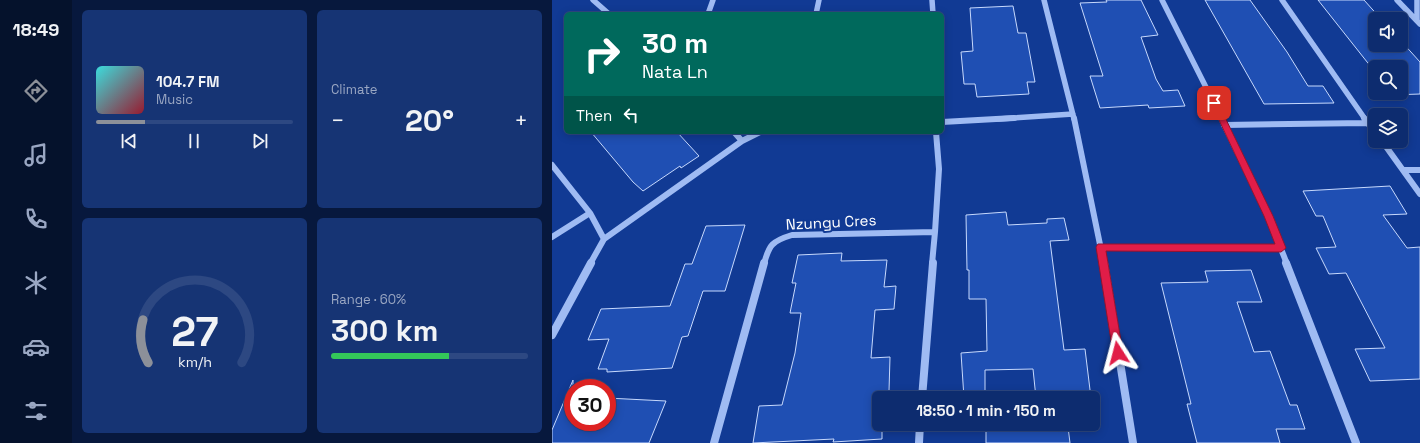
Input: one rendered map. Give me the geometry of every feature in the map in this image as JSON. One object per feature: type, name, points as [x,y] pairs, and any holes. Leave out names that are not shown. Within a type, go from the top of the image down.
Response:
[{"type":"street","points":[[593,0],[606,12]]},
{"type":"street","points":[[709,12],[713,0]]},
{"type":"street","points":[[816,12],[818,0]]},
{"type":"street","points":[[932,0],[932,12]]},
{"type":"street","points":[[1044,0],[1073,114],[1101,247],[1133,443]]},
{"type":"street","points":[[1162,0],[1268,216],[1356,443]]},
{"type":"street","points":[[1282,0],[1368,123]]},
{"type":"street","points":[[1397,0],[1418,22]]},
{"type":"street","points":[[1417,0],[1418,22]]},
{"type":"street","points":[[944,122],[1073,114]]},
{"type":"street","points":[[1224,124],[1368,123]]},
{"type":"street","points":[[736,134],[742,141]]},
{"type":"street","points":[[552,335],[604,239],[712,164],[742,141],[756,134]]},
{"type":"street","points":[[923,391],[939,169],[936,134]]},
{"type":"street","points":[[1387,148],[1420,194]]},
{"type":"street","points":[[552,165],[590,213],[604,239]]},
{"type":"street","points":[[1404,170],[1420,170]]},
{"type":"street","points":[[552,237],[590,213]]},
{"type":"street","name":"Nzungu Cres","points":[[714,443],[768,248],[778,239],[792,235],[935,232]]},
{"type":"street","points":[[1101,247],[1281,248]]},
{"type":"street","points":[[919,443],[920,431]]},
{"type":"building","points":[[1106,0],[1141,0],[1158,35],[1141,37],[1156,79],[1163,91],[1178,90],[1185,106],[1149,108],[1148,105],[1100,108],[1090,76],[1103,76],[1080,3],[1107,2]]},
{"type":"building","points":[[1205,0],[1250,0],[1287,52],[1308,86],[1323,86],[1334,103],[1264,104]]},
{"type":"building","points":[[1318,0],[1364,0],[1375,12],[1368,12],[1368,52],[1408,52],[1408,49],[1420,62],[1420,94],[1408,94],[1408,60],[1368,60],[1368,63]]},
{"type":"building","points":[[1013,6],[1018,33],[1026,33],[1035,82],[1027,82],[1029,94],[977,97],[975,84],[964,84],[961,52],[973,51],[970,8]]},
{"type":"building","points":[[593,134],[679,134],[699,156],[681,168],[680,166],[643,191],[633,182]]},
{"type":"building","points":[[1390,186],[1407,214],[1383,215],[1407,248],[1420,247],[1420,379],[1370,381],[1355,349],[1385,348],[1346,273],[1329,274],[1316,248],[1336,247],[1323,216],[1316,216],[1303,191]]},
{"type":"building","points":[[1006,212],[1008,225],[1047,223],[1047,219],[1064,218],[1069,240],[1050,241],[1064,350],[1085,349],[1090,391],[1035,391],[1033,369],[985,370],[985,391],[964,391],[961,353],[987,351],[986,299],[969,299],[966,215]]},
{"type":"building","points":[[745,225],[725,291],[703,291],[688,336],[682,337],[672,368],[607,372],[607,369],[598,369],[609,339],[588,340],[601,309],[670,306],[685,264],[692,264],[706,226]]},
{"type":"building","points":[[842,253],[841,261],[887,260],[884,287],[896,286],[894,309],[875,310],[871,358],[890,357],[889,391],[872,391],[872,431],[882,431],[882,439],[833,442],[834,439],[753,443],[759,406],[782,405],[795,353],[801,313],[790,313],[796,283],[792,283],[798,255]]},
{"type":"building","points":[[1251,270],[1262,302],[1237,302],[1254,352],[1270,351],[1290,405],[1297,405],[1305,429],[1276,429],[1280,443],[1197,443],[1187,404],[1191,404],[1161,283],[1208,282],[1205,271]]},
{"type":"building","points":[[616,398],[666,401],[649,443],[552,443],[552,430],[564,401],[564,431],[616,431]]},
{"type":"building","points":[[986,431],[1068,431],[1070,443],[986,443]]},
{"type":"route","points":[[1118,353],[1101,247],[1281,248],[1268,216],[1214,103]]}]
